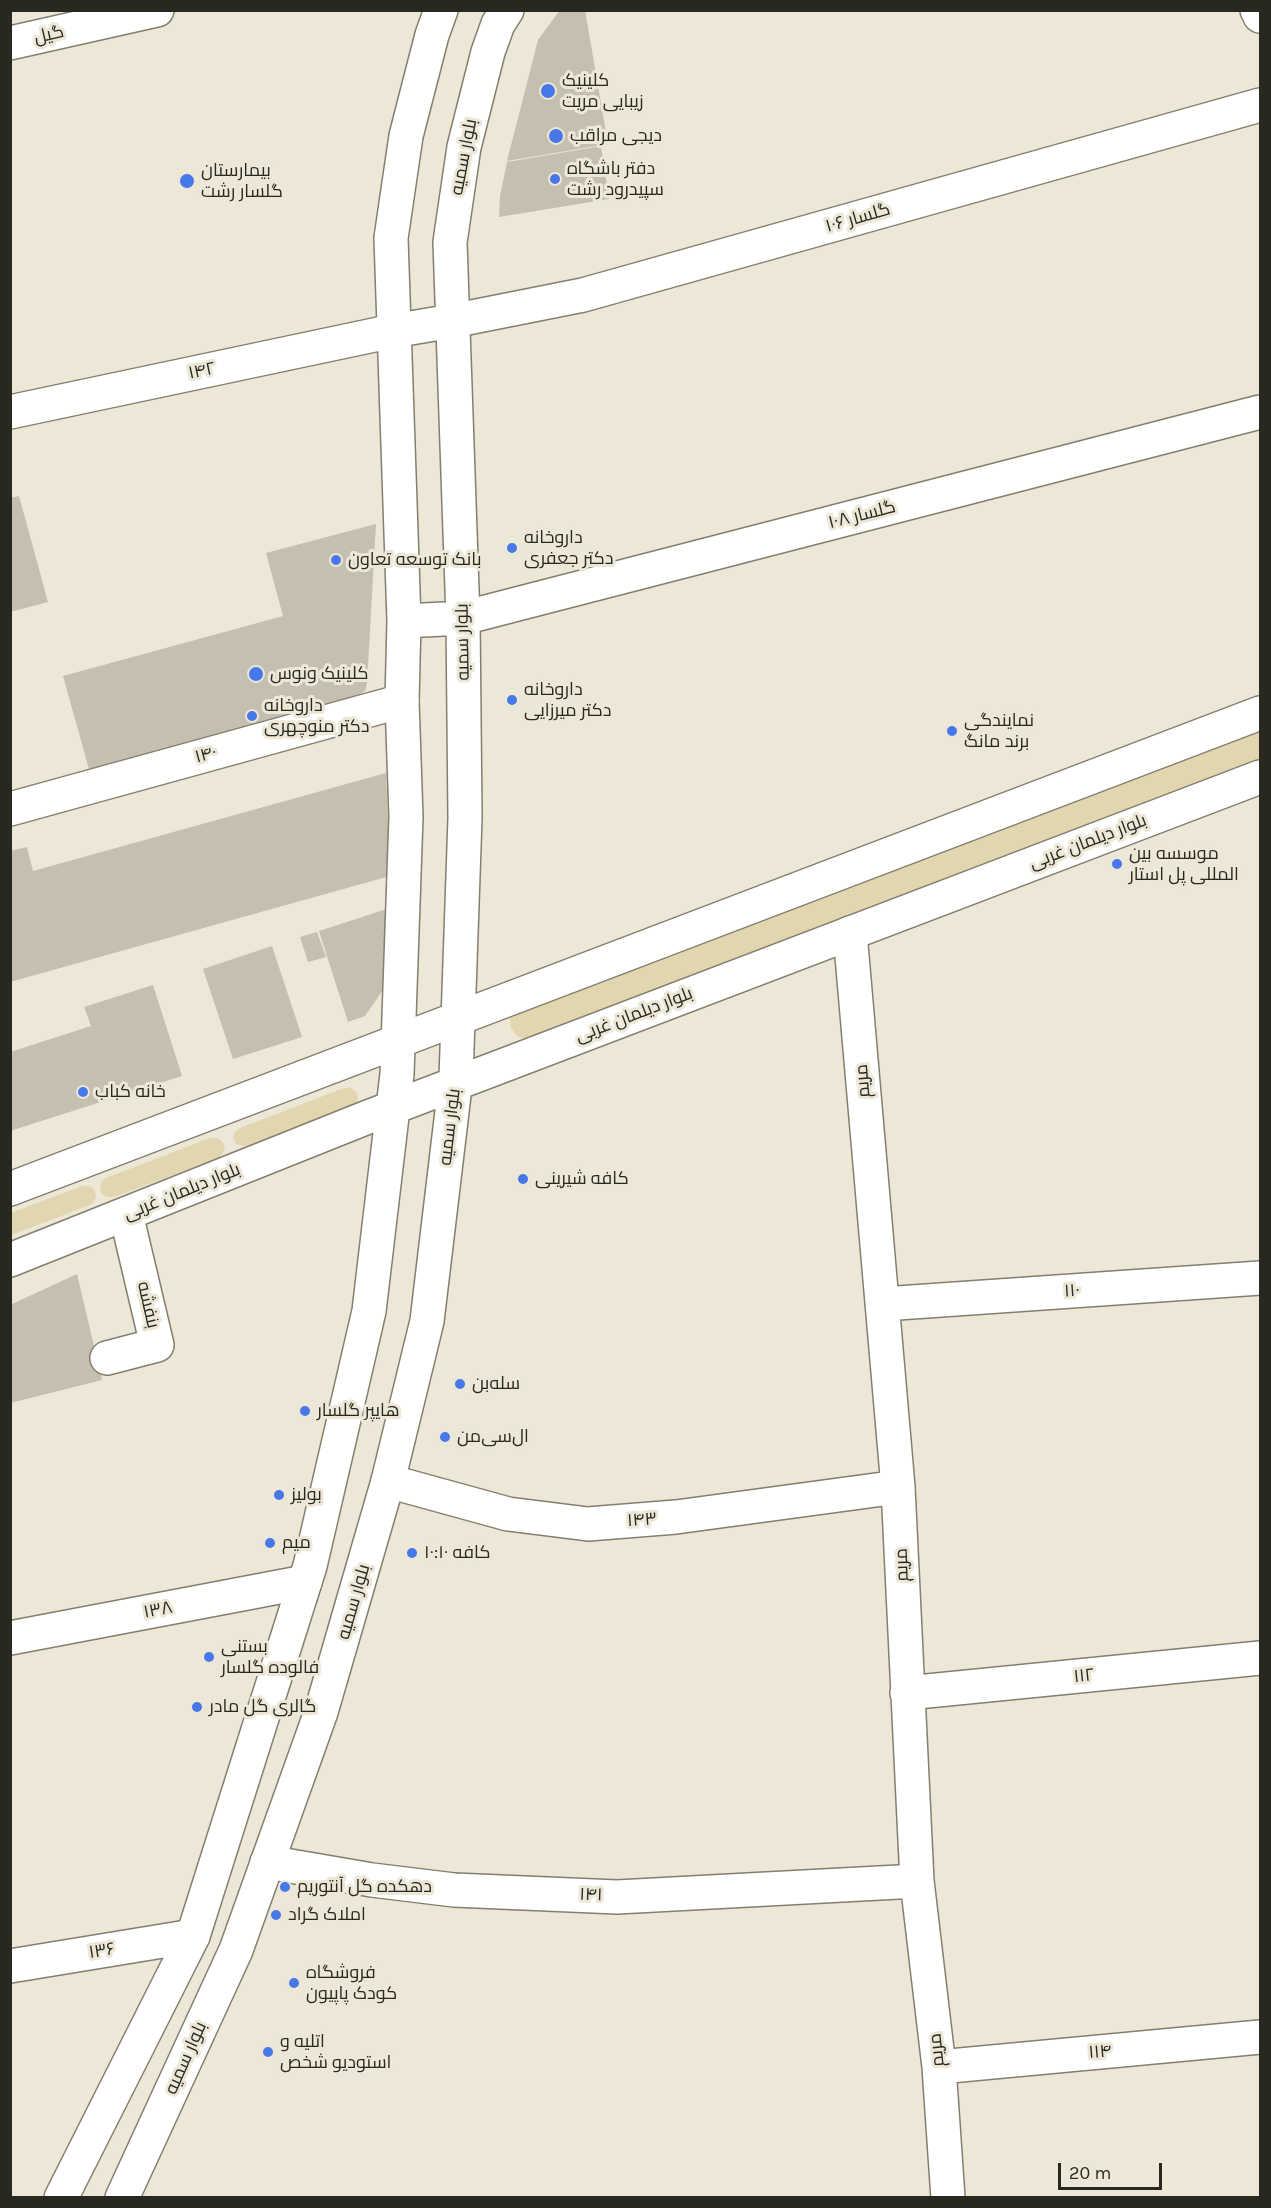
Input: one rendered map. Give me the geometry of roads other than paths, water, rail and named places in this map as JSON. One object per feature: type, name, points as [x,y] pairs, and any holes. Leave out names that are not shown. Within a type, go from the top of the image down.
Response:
[{"type":"main road","name":"گیل","points":[[10,43],[157,10]]},
{"type":"main road","points":[[61,2198],[193,1936],[310,1566],[369,1311],[393,1107],[398,1042],[406,817],[402,701],[404,621],[391,238],[406,136],[432,35],[441,10]]},
{"type":"main road","name":"بلوار سمیه","points":[[130,2196],[236,1950],[321,1712],[387,1481],[427,1321],[455,1084],[465,818],[463,618],[450,242],[464,147],[488,52],[498,24],[507,10]]},
{"type":"main road","points":[[1257,10],[1260,16]]},
{"type":"main road","name":"گلسار ۱۰۶","points":[[393,331],[583,295],[1260,105]]},
{"type":"main road","name":"۱۴۲","points":[[10,411],[393,331]]},
{"type":"main road","name":"گلسار ۱۰۸","points":[[404,621],[463,618],[1260,412]]},
{"type":"main road","name":"۱۴۰","points":[[10,809],[402,701]]},
{"type":"main road","points":[[10,1189],[1260,713]]},
{"type":"main road","name":"بلوار دیلمان غربی","points":[[10,1260],[393,1107],[1260,777]]},
{"type":"main road","name":"مریم","points":[[850,933],[898,1486],[917,1881],[939,2067],[948,2198]]},
{"type":"main road","name":"بنفشه","points":[[107,1358],[157,1345],[126,1214]]},
{"type":"main road","name":"۱۱۰","points":[[883,1304],[1260,1278]]},
{"type":"main road","name":"۱۴۳","points":[[387,1481],[508,1515],[588,1524],[676,1518],[898,1486]]},
{"type":"main road","name":"۱۳۸","points":[[10,1638],[305,1582]]},
{"type":"main road","name":"۱۱۲","points":[[907,1693],[1260,1658]]},
{"type":"main road","name":"۱۴۱","points":[[220,1849],[267,1862],[372,1880],[453,1890],[617,1896],[917,1881]]},
{"type":"main road","name":"۱۳۶","points":[[10,1966],[193,1936]]},
{"type":"main road","name":"۱۱۴","points":[[939,2067],[1260,2037]]},
{"type":"place","name":"کلینیک زیبایی مریت","points":[[548,91]]},
{"type":"place","name":"دیجی مراقب","points":[[556,136]]},
{"type":"place","name":"دفتر باشگاه سپیدرود رشت","points":[[555,179]]},
{"type":"place","name":"بیمارستان گلسار رشت","points":[[187,181]]},
{"type":"place","name":"داروخانه دکتر جعفری","points":[[512,548]]},
{"type":"place","name":"بانک توسعه تعاون","points":[[336,560]]},
{"type":"place","name":"کلینیک ونوس","points":[[256,674]]},
{"type":"place","name":"داروخانه دکتر میرزایی","points":[[512,700]]},
{"type":"place","name":"داروخانه دکتر منوچهری","points":[[252,716]]},
{"type":"place","name":"نمایندگی برند مانگ","points":[[952,731]]},
{"type":"place","name":"موسسه بین المللی پل استار","points":[[1117,864]]},
{"type":"place","name":"خانه کباب","points":[[83,1092]]},
{"type":"place","name":"کافه شیرینی","points":[[523,1179]]},
{"type":"place","name":"سله‌بن","points":[[460,1384]]},
{"type":"place","name":"هایپر گلسار","points":[[305,1411]]},
{"type":"place","name":"ال‌سی‌من","points":[[445,1437]]},
{"type":"place","name":"بولیز","points":[[279,1495]]},
{"type":"place","name":"میم","points":[[270,1543]]},
{"type":"place","name":"کافه ۱۰:۱۰","points":[[412,1553]]},
{"type":"place","name":"بستنی فالوده گلسار","points":[[209,1657]]},
{"type":"place","name":"گالری گل مادر","points":[[197,1707]]},
{"type":"place","name":"دهکده گل آنتوریم","points":[[285,1887]]},
{"type":"place","name":"املاک گراد","points":[[276,1915]]},
{"type":"place","name":"فروشگاه کودک پاپیون","points":[[294,1983]]},
{"type":"place","name":"اتلیه و استودیو شخص","points":[[268,2052]]}]
